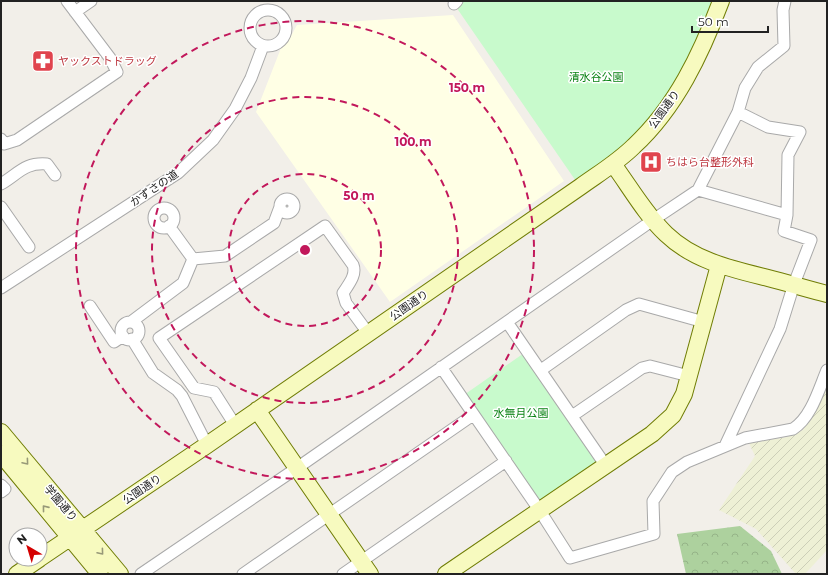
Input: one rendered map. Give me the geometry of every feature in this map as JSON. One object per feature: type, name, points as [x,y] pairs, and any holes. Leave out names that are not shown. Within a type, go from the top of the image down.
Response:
[{"type":"street","points":[[1,139],[4,144],[17,140],[118,72],[110,58],[67,1]]},
{"type":"street","points":[[75,12],[91,1]]},
{"type":"street","name":"公園通り","points":[[48,553],[613,164],[633,147],[654,125],[674,98],[694,63],[711,28],[721,1]]},
{"type":"street","points":[[141,574],[297,468],[698,190],[738,112],[745,88],[758,67],[784,46],[783,10],[785,1]]},
{"type":"street","points":[[270,5],[282,16],[286,30],[284,37],[279,42],[273,46],[263,46],[253,40],[249,26],[251,19],[270,5]]},
{"type":"street","name":"かずさの道","points":[[1,288],[178,173],[213,140],[234,109],[251,78],[263,46]]},
{"type":"street","points":[[725,446],[780,329],[794,284],[811,240],[784,231],[787,215],[788,154],[800,132],[768,127],[738,112]]},
{"type":"street","points":[[1,184],[25,168],[37,163],[47,164],[55,175]]},
{"type":"street","points":[[613,164],[653,220],[666,235],[687,250],[719,266],[794,284],[827,294]]},
{"type":"street","points":[[698,190],[787,215]]},
{"type":"street","points":[[1,207],[29,247]]},
{"type":"street","points":[[193,259],[225,256],[274,223],[280,207]]},
{"type":"street","points":[[169,226],[193,259]]},
{"type":"street","points":[[235,426],[214,392],[194,388],[159,338],[325,226],[355,269],[352,279],[343,293],[346,303],[368,333]]},
{"type":"street","points":[[90,306],[114,342],[138,335],[139,328],[131,322],[183,283],[193,259]]},
{"type":"street","points":[[446,574],[652,434],[673,415],[684,394],[719,266]]},
{"type":"street","points":[[540,370],[626,310],[639,304],[704,322]]},
{"type":"street","points":[[507,322],[606,466]]},
{"type":"street","points":[[128,337],[153,373],[177,390],[182,396],[207,445]]},
{"type":"street","points":[[572,416],[642,368],[650,366],[689,376]]},
{"type":"street","points":[[441,367],[540,511],[570,558],[654,534],[653,502],[672,472],[687,462],[745,438],[793,429],[800,425],[812,404],[827,370]]},
{"type":"street","points":[[257,410],[365,568]]},
{"type":"street","points":[[243,574],[473,415]]},
{"type":"street","name":"学園通り","points":[[1,432],[76,534],[100,574]]},
{"type":"street","name":"学園通り","points":[[1,454],[76,534],[120,574]]},
{"type":"street","points":[[343,574],[365,568],[506,461]]},
{"type":"street","points":[[1,485],[5,489],[1,492]]},
{"type":"street","name":"公園通り","points":[[17,574],[28,567]]},
{"type":"shaded area","points":[[453,15],[564,181],[390,302],[256,112],[281,48],[291,36],[297,25]]},
{"type":"shaded area","points":[[827,384],[827,550],[805,574],[796,574],[756,529],[719,510],[755,456],[749,443],[787,437],[803,430]]},
{"type":"green space","name":"清水谷公園","points":[[457,1],[721,1],[674,98],[580,187],[454,4]]},
{"type":"green space","name":"水無月公園","points":[[527,351],[606,466],[540,511],[461,397]]},
{"type":"green space","points":[[740,526],[771,551],[782,574],[686,574],[677,534]]},
{"type":"place","name":"ヤックストドラッグ","points":[[43,61]]},
{"type":"place","name":"ちはら台整形外科","points":[[651,162]]}]
